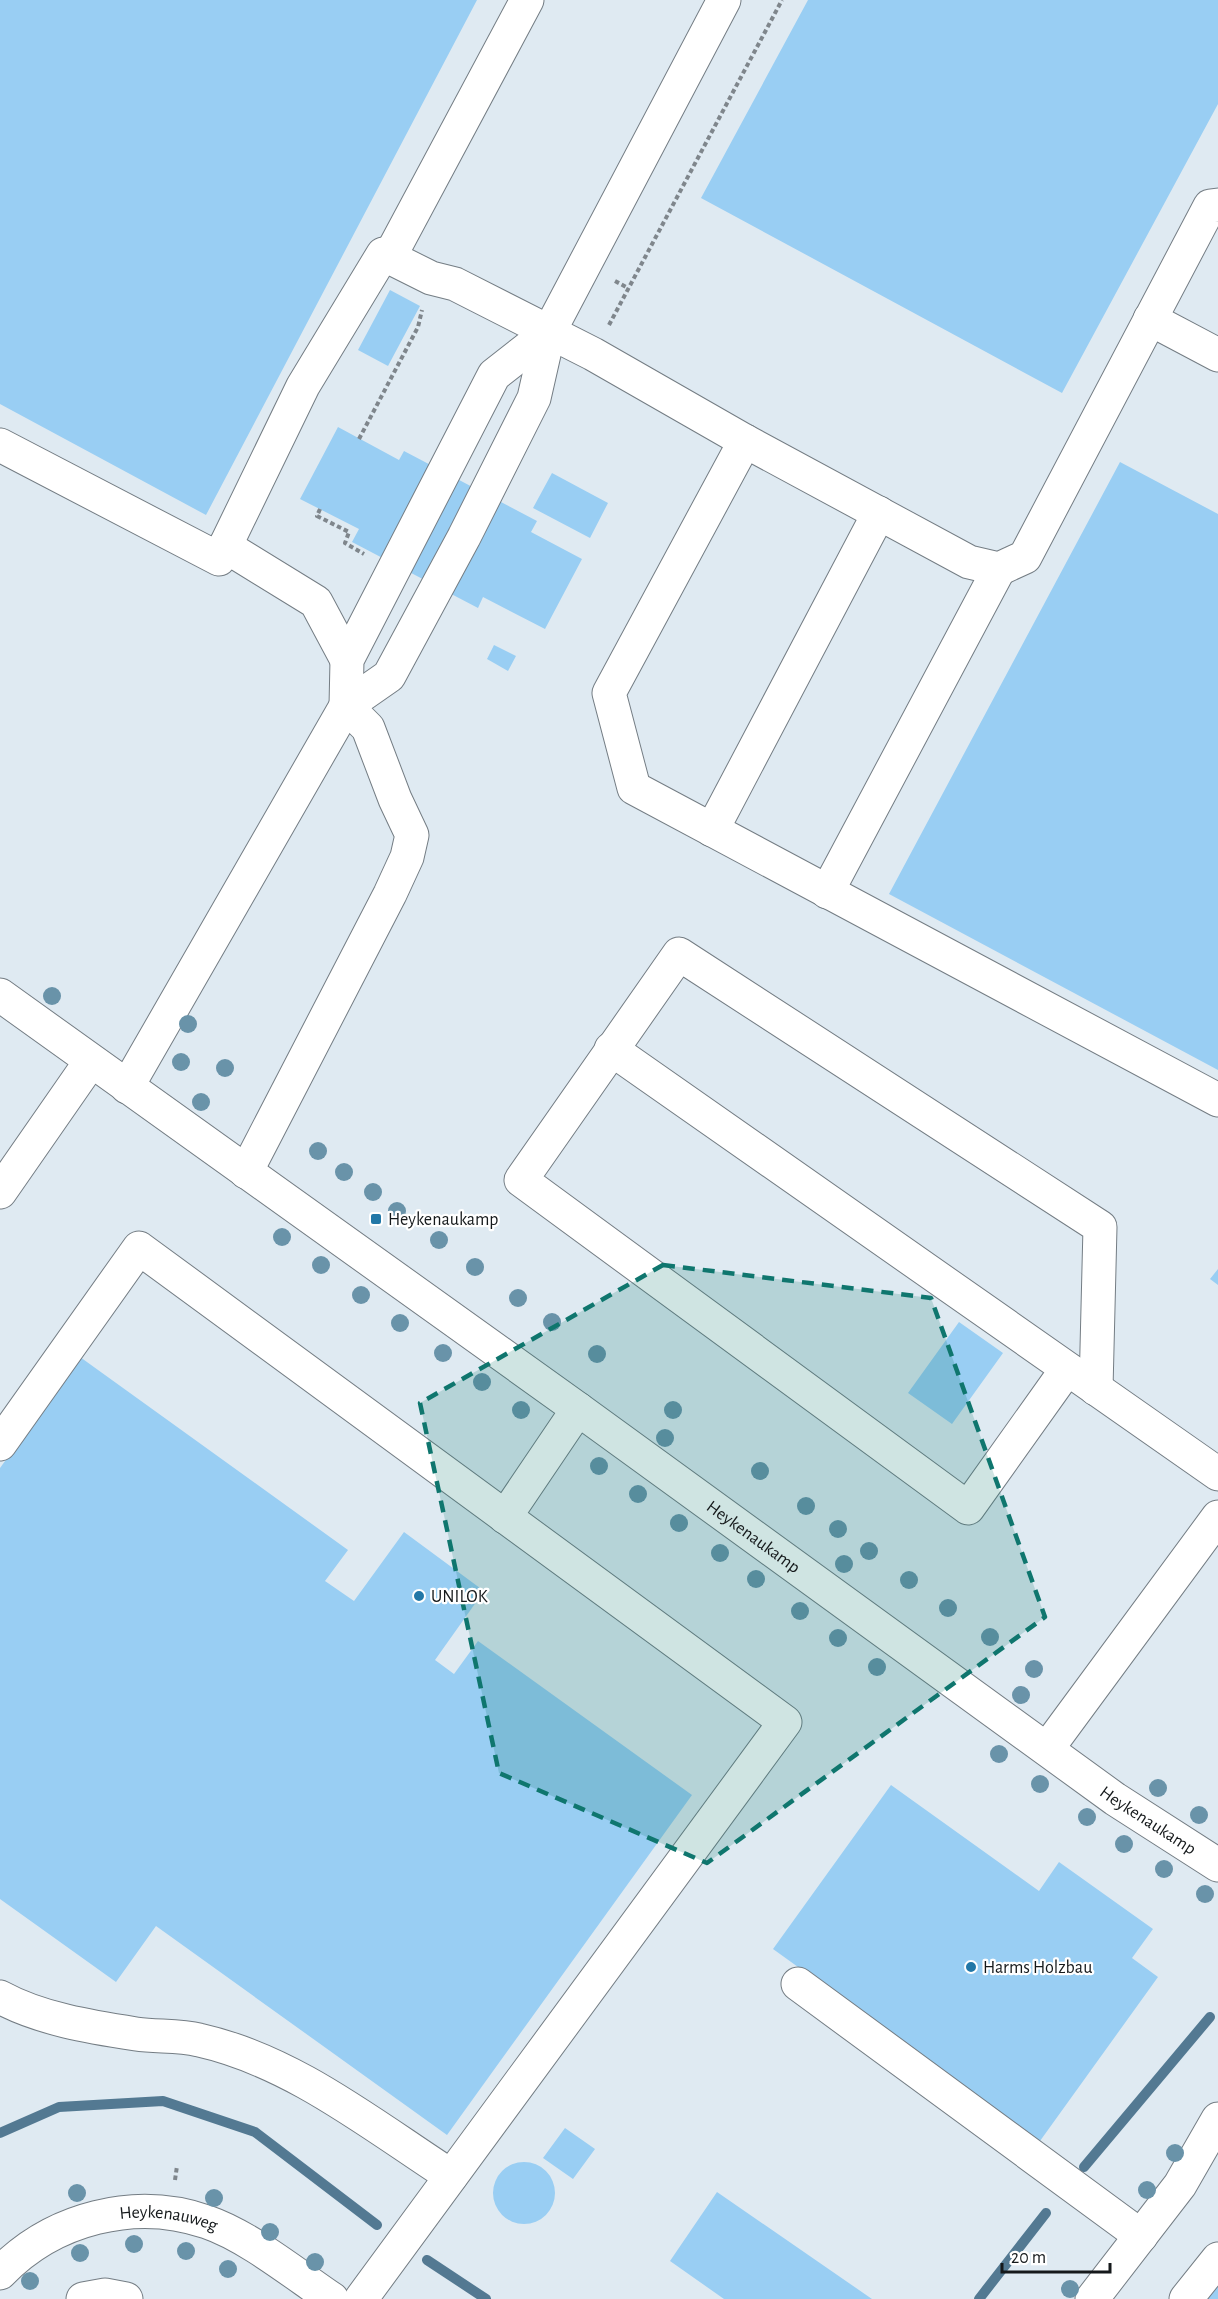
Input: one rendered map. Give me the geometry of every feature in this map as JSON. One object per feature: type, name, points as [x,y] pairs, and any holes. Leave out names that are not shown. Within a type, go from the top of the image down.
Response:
[{"type":"street","points":[[389,258],[527,0]]},
{"type":"street","points":[[127,1087],[346,706],[389,676],[464,537],[534,398],[549,332],[724,0]]},
{"type":"street","points":[[0,445],[219,559],[303,386],[383,254],[430,278],[455,284],[593,354],[745,441],[969,562],[999,568],[1025,557],[1210,206],[1218,205]]},
{"type":"street","points":[[1150,319],[1218,355]]},
{"type":"street","points":[[246,1173],[407,857],[412,835],[395,799],[368,728],[346,706],[347,660],[494,375],[549,332]]},
{"type":"street","points":[[745,441],[609,693],[634,788],[1218,1100]]},
{"type":"street","points":[[712,830],[879,513]]},
{"type":"street","points":[[225,546],[316,602],[347,660]]},
{"type":"street","points":[[827,892],[999,568]]},
{"type":"street","points":[[1067,1369],[968,1508],[521,1180],[679,954],[1100,1227],[1096,1389]]},
{"type":"street","name":"Heykenaukamp","points":[[0,995],[578,1409],[1115,1799],[1218,1865]]},
{"type":"street","points":[[612,1050],[1218,1474]]},
{"type":"street","points":[[0,1192],[91,1061]]},
{"type":"street","points":[[0,1444],[139,1248],[785,1722],[361,2299]]},
{"type":"street","points":[[505,1517],[578,1409]]},
{"type":"street","points":[[1047,1749],[1218,1517]]},
{"type":"street","points":[[798,1984],[1141,2236]]},
{"type":"street","points":[[0,1996],[15,2005],[70,2022],[136,2034],[199,2039],[261,2060],[324,2092],[451,2176]]},
{"type":"street","points":[[1092,2299],[1192,2169],[1216,2131]]},
{"type":"street","name":"Heykenauweg","points":[[0,2273],[38,2241],[70,2225],[110,2213],[137,2210],[171,2214],[207,2222],[245,2241],[332,2299]]},
{"type":"street","points":[[1186,2299],[1218,2259]]},
{"type":"street","points":[[83,2299],[105,2295],[126,2299]]},
{"type":"path","points":[[593,354],[782,0]]},
{"type":"path","points":[[360,439],[418,327],[430,278]]},
{"type":"path","points":[[320,509],[317,516],[349,532],[345,543],[393,572]]},
{"type":"highlighted area","points":[[663,1265],[931,1298],[1045,1617],[707,1863],[499,1773],[420,1403]]},
{"type":"building","points":[[0,0],[477,0],[206,515],[0,404]]},
{"type":"building","points":[[808,0],[1218,0],[1218,104],[1062,393],[701,198]]},
{"type":"building","points":[[390,290],[420,306],[388,366],[358,350]]},
{"type":"building","points":[[338,427],[399,460],[404,451],[537,521],[531,532],[582,559],[545,629],[483,597],[478,608],[352,542],[359,529],[300,499]]},
{"type":"building","points":[[1120,462],[1218,514],[1218,1070],[889,894]]},
{"type":"building","points":[[552,473],[608,503],[590,538],[533,508]]},
{"type":"building","points":[[494,645],[516,656],[508,671],[487,659]]},
{"type":"building","points":[[1218,1269],[1218,1285],[1210,1279]]},
{"type":"building","points":[[959,1322],[1003,1353],[952,1424],[908,1393]]},
{"type":"building","points":[[80,1357],[348,1550],[325,1581],[354,1601],[404,1532],[484,1591],[435,1660],[454,1674],[478,1641],[692,1795],[447,2135],[156,1926],[116,1982],[0,1899],[0,1468]]},
{"type":"building","name":"Harms Holzbau","points":[[891,1785],[1039,1891],[1059,1862],[1153,1929],[1132,1958],[1158,1977],[1040,2141],[773,1949]]},
{"type":"building","points":[[565,2128],[595,2149],[573,2179],[543,2158]]},
{"type":"building","points":[[524,2162],[546,2171],[555,2193],[546,2215],[524,2224],[502,2215],[493,2193],[502,2171]]},
{"type":"building","points":[[717,2192],[872,2299],[724,2299],[670,2261]]},
{"type":"building","points":[[1218,2274],[1218,2299],[1199,2299]]},
{"type":"waterway","points":[[1084,2167],[1210,2017]]},
{"type":"waterway","points":[[0,2133],[59,2107],[163,2101],[255,2132],[377,2225]]},
{"type":"waterway","points":[[979,2299],[1046,2213]]},
{"type":"waterway","points":[[427,2260],[486,2299]]},
{"type":"place","name":"Heykenaukamp","points":[[376,1219]]},
{"type":"place","name":"UNILOK","points":[[419,1596]]},
{"type":"place","name":"Harms Holzbau","points":[[971,1967]]}]
